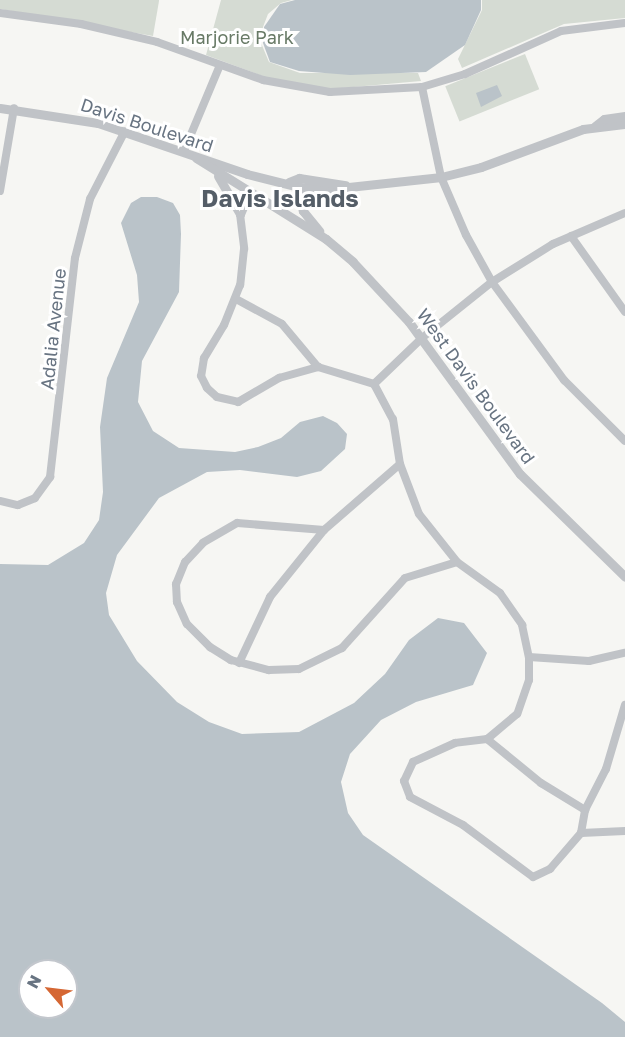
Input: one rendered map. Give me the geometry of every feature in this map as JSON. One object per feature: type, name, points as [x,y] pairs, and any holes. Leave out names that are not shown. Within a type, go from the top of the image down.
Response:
[{"type":"street","points":[[0,13],[81,24],[146,39],[278,85],[330,92],[422,87],[465,74],[561,31],[625,23]]},
{"type":"street","points":[[188,153],[220,65]]},
{"type":"street","points":[[422,87],[441,177],[466,235],[492,282],[564,380],[625,441]]},
{"type":"street","name":"Davis Boulevard","points":[[0,108],[14,108],[125,131],[247,174],[289,182]]},
{"type":"street","points":[[0,191],[14,108]]},
{"type":"street","points":[[595,126],[604,119],[625,116]]},
{"type":"street","points":[[289,182],[300,187],[348,186],[441,177],[481,167],[595,126],[625,124]]},
{"type":"street","name":"Adalia Avenue","points":[[0,501],[18,505],[35,498],[50,477],[75,258],[90,199],[125,131]]},
{"type":"street","name":"West Davis Boulevard","points":[[188,153],[214,172],[264,198],[326,239]]},
{"type":"street","points":[[214,172],[229,190],[240,214],[244,256],[236,299],[202,363],[203,382],[212,393],[224,400],[244,401],[279,378],[318,367],[374,384],[393,419],[400,464],[419,514],[457,562],[500,593],[517,614],[529,657],[527,689],[517,714],[486,739],[455,743],[414,762],[404,781],[410,797],[463,825],[533,877],[550,869],[581,833],[585,810],[606,769],[625,705]]},
{"type":"street","points":[[289,182],[299,178],[348,186]]},
{"type":"street","name":"West Davis Boulevard","points":[[300,187],[303,211],[326,239],[381,290],[422,338],[474,415],[520,474],[625,577]]},
{"type":"street","points":[[240,214],[246,200],[264,198]]},
{"type":"street","points":[[374,384],[422,338],[492,282],[571,236],[625,213]]},
{"type":"street","points":[[571,236],[625,312]]},
{"type":"street","points":[[236,299],[282,324],[318,367]]},
{"type":"street","points":[[239,663],[270,597],[324,530],[400,464]]},
{"type":"street","points":[[324,530],[237,523],[203,543],[185,561],[176,584],[179,610],[204,642],[239,663],[268,670],[315,664],[349,642],[405,578],[457,562]]},
{"type":"street","points":[[529,657],[589,661],[625,654]]},
{"type":"street","points":[[486,739],[541,783],[585,810]]},
{"type":"street","points":[[581,833],[625,831]]},
{"type":"green space","name":"Marjorie Park","points":[[0,0],[159,1],[153,36],[0,9]]},
{"type":"green space","name":"Marjorie Park","points":[[221,0],[292,0],[281,3],[268,14],[263,27],[261,43],[269,62],[300,73],[418,73],[421,81],[331,89],[279,82],[206,55]]},
{"type":"green space","points":[[482,0],[625,0],[625,18],[564,24],[462,68],[458,59],[482,10]]},
{"type":"green space","points":[[525,54],[539,89],[459,121],[445,86]]},
{"type":"shaded area","points":[[295,0],[481,0],[481,10],[465,45],[426,72],[350,75],[299,71],[270,62],[263,43],[264,27],[280,4]]},
{"type":"shaded area","points":[[497,85],[502,96],[481,107],[476,93]]},
{"type":"shaded area","points":[[141,197],[157,197],[173,203],[180,215],[179,292],[142,361],[138,402],[153,431],[179,448],[235,452],[258,447],[281,438],[300,422],[323,416],[337,423],[347,434],[345,449],[321,471],[297,477],[240,470],[207,472],[159,498],[117,555],[106,593],[109,615],[137,661],[177,702],[209,722],[242,734],[299,732],[354,703],[385,674],[409,640],[438,618],[464,623],[487,653],[473,685],[416,702],[381,720],[350,754],[341,782],[348,813],[363,835],[602,1003],[625,1022],[625,1037],[0,1037],[0,564],[48,565],[84,543],[99,520],[103,492],[100,427],[107,378],[139,302],[137,275],[121,223],[131,203]]},
{"type":"district","name":"Davis Islands","points":[[280,198]]}]
